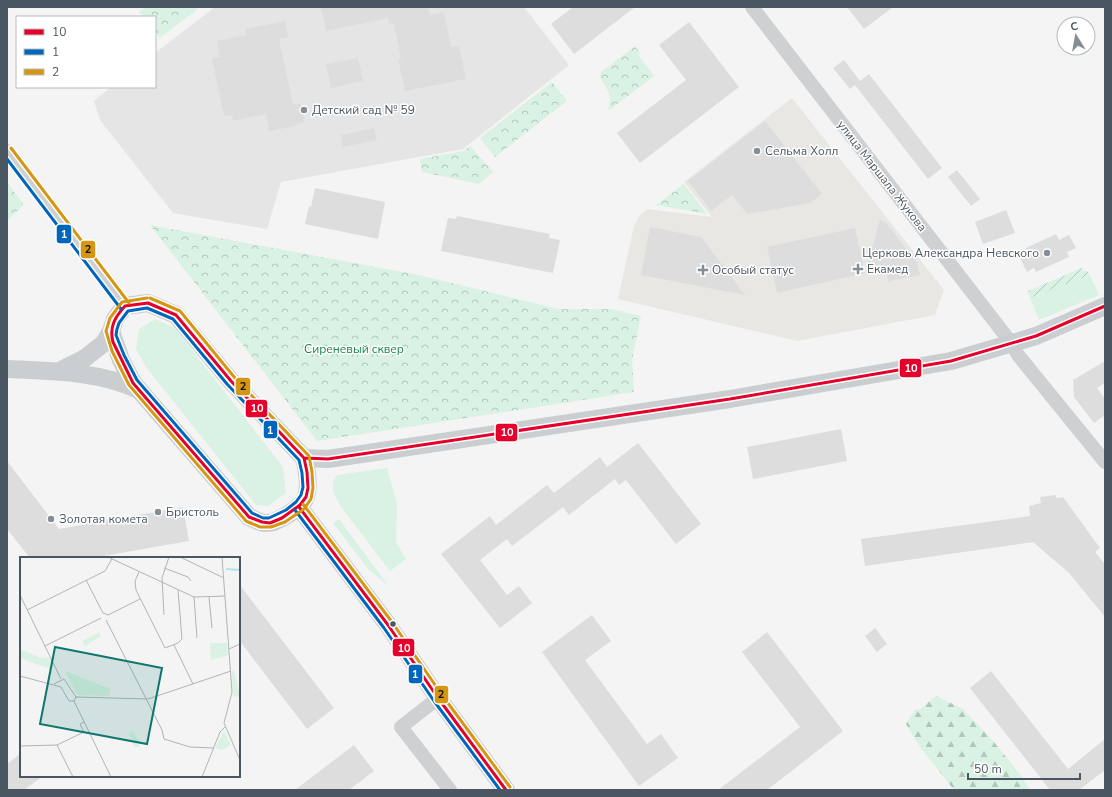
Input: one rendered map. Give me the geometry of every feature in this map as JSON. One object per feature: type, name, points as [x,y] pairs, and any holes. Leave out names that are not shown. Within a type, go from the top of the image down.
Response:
[{"type":"main road","points":[[59,371],[86,358],[104,343],[111,331],[115,319],[125,306],[148,303],[176,315],[231,381],[304,458],[308,474],[306,499],[299,507],[274,522],[264,524],[248,517],[133,383],[121,360],[111,331]]},
{"type":"main road","points":[[304,458],[328,459],[730,400],[951,361],[1036,336],[1105,306]]},
{"type":"main road","points":[[7,369],[59,371],[110,380],[140,390]]},
{"type":"main road","points":[[299,507],[388,625],[438,698],[506,790]]},
{"type":"street","name":"улица Маршала Жукова","points":[[752,7],[1012,344],[1018,355],[1105,462]]},
{"type":"street","points":[[7,151],[125,306]]},
{"type":"street","points":[[438,698],[401,727],[450,790]]},
{"type":"shaded area","name":"Детский сад № 59","points":[[215,7],[524,7],[569,65],[463,149],[281,182],[267,229],[173,213],[100,120],[94,101],[110,88],[156,88],[156,52]]},
{"type":"shaded area","points":[[792,98],[944,290],[935,315],[797,341],[618,299],[634,226],[639,216],[647,209],[712,217],[684,182]]},
{"type":"green space","points":[[146,7],[200,7],[160,38],[156,33],[156,16],[142,16],[139,12]]},
{"type":"green space","points":[[635,46],[640,53],[638,55],[654,76],[608,111],[610,102],[609,93],[600,76],[601,72]]},
{"type":"green space","points":[[552,82],[567,101],[495,157],[480,138]]},
{"type":"green space","points":[[470,146],[493,172],[479,184],[422,172],[420,159],[464,151]]},
{"type":"green space","points":[[7,182],[24,205],[7,221]]},
{"type":"green space","points":[[684,184],[707,214],[656,205]]},
{"type":"green space","name":"Сиреневый сквер","points":[[150,225],[419,275],[558,309],[611,309],[641,316],[632,360],[634,392],[317,441]]},
{"type":"green space","points":[[1082,268],[1082,271],[1087,271],[1090,275],[1030,298],[1028,291]]},
{"type":"green space","points":[[1090,275],[1099,295],[1039,320],[1030,298]]},
{"type":"green space","points":[[155,319],[175,328],[283,467],[286,493],[268,506],[256,505],[146,367],[136,349],[139,329]]},
{"type":"green space","points":[[387,468],[397,503],[396,542],[406,559],[390,571],[342,508],[335,496],[333,487],[334,479],[337,475]]},
{"type":"green space","points":[[339,519],[388,585],[369,570],[333,523]]},
{"type":"green space","points":[[936,696],[963,709],[994,742],[1022,777],[1030,790],[954,790],[920,747],[906,724],[915,710],[920,709]]},
{"type":"building","points":[[321,7],[428,7],[430,15],[444,12],[451,47],[459,45],[466,79],[405,91],[398,59],[401,59],[394,23],[389,24],[388,18],[326,31]]},
{"type":"building","points":[[573,7],[635,7],[574,54],[551,24]]},
{"type":"building","points":[[847,7],[893,7],[864,29]]},
{"type":"building","points":[[285,21],[288,37],[279,39],[293,105],[301,103],[305,122],[296,124],[296,126],[269,131],[266,114],[233,121],[232,115],[224,116],[212,58],[220,57],[217,41],[246,35],[245,29]]},
{"type":"building","points":[[689,22],[739,87],[640,163],[617,133],[686,80],[659,45]]},
{"type":"building","points":[[358,58],[363,81],[331,88],[326,64]]},
{"type":"building","points":[[844,60],[860,81],[850,89],[833,68]]},
{"type":"building","points":[[869,74],[942,168],[928,179],[855,85]]},
{"type":"building","name":"Сельма Холл","points":[[765,121],[822,194],[810,203],[747,214],[732,195],[711,211],[688,181]]},
{"type":"building","points":[[374,128],[377,140],[343,147],[341,135]]},
{"type":"building","points":[[957,170],[980,199],[971,206],[948,177]]},
{"type":"building","points":[[315,188],[385,202],[378,239],[305,224],[309,206],[311,207]]},
{"type":"building","points":[[1006,210],[1015,233],[983,244],[975,222]]},
{"type":"building","points":[[457,216],[550,234],[549,238],[560,240],[553,273],[441,251],[448,218],[456,219]]},
{"type":"building","points":[[880,220],[887,224],[917,263],[920,275],[888,281],[886,269],[865,273]]},
{"type":"building","points":[[650,227],[701,237],[745,295],[641,275]]},
{"type":"building","points":[[855,228],[865,273],[777,293],[767,247]]},
{"type":"building","name":"Церковь Александра Невского","points":[[1056,234],[1059,240],[1069,235],[1076,248],[1067,252],[1069,257],[1036,272],[1034,268],[1027,272],[1020,258],[1028,254],[1026,248]]},
{"type":"building","points":[[1105,361],[1105,383],[1097,388],[1105,399],[1105,415],[1094,423],[1074,397],[1073,380]]},
{"type":"building","points":[[841,429],[847,461],[753,479],[747,447]]},
{"type":"building","points":[[638,443],[701,524],[676,544],[626,480],[619,485],[615,479],[569,515],[563,507],[512,546],[507,539],[480,560],[507,595],[519,586],[532,603],[500,628],[441,554],[490,516],[496,525],[547,485],[554,493],[600,457],[607,467]]},
{"type":"building","points":[[7,461],[59,529],[183,507],[189,541],[98,557],[29,557],[7,529]]},
{"type":"building","points":[[1056,495],[1056,498],[1063,497],[1100,548],[1095,552],[1105,564],[1105,617],[1069,573],[1033,542],[865,566],[861,539],[1030,516],[1029,506],[1041,503],[1040,497]]},
{"type":"building","points":[[240,585],[334,708],[307,729],[240,641]]},
{"type":"building","points":[[592,615],[611,641],[585,660],[647,744],[661,734],[678,758],[639,786],[542,652]]},
{"type":"building","points":[[875,628],[887,644],[877,652],[865,636]]},
{"type":"building","points":[[767,632],[843,731],[767,790],[718,790],[800,727],[742,652]]},
{"type":"building","points":[[991,671],[1068,769],[1105,739],[1105,770],[1079,790],[1050,790],[970,688]]},
{"type":"building","points":[[354,745],[374,771],[349,790],[295,790]]},
{"type":"building","points":[[20,754],[20,777],[42,777],[24,790],[7,790],[7,764]]},
{"type":"transit line","name":"2","points":[[11,148],[129,303]]},
{"type":"transit line","name":"1","points":[[7,159],[121,309]]},
{"type":"transit line","name":"2","points":[[147,298],[122,302],[110,318],[106,331],[112,351],[129,385],[246,521],[260,527],[271,527],[285,522],[304,509],[311,499],[313,488],[309,456],[235,378],[180,311],[150,298]]},
{"type":"transit line","name":"10","points":[[148,303],[176,315],[231,381],[304,458],[308,488],[306,497],[300,505],[282,518],[270,523],[262,522],[249,517],[133,383],[113,342],[112,327],[118,314],[125,306],[148,303]]},
{"type":"transit line","name":"10","points":[[304,458],[328,459],[730,399],[951,361],[1036,336],[1105,306]]},
{"type":"transit line","name":"1","points":[[147,308],[173,319],[227,384],[299,460],[303,487],[301,495],[296,502],[286,510],[269,518],[263,518],[252,513],[137,380],[124,355],[116,335],[119,323],[128,311],[147,308]]},
{"type":"transit line","name":"2","points":[[303,504],[392,622],[442,695],[510,787]]},
{"type":"transit line","name":"10","points":[[299,507],[388,625],[438,698],[506,790]]},
{"type":"transit line","name":"1","points":[[295,510],[384,628],[434,701],[500,790]]},
{"type":"place","name":"Детский сад № 59","points":[[304,110]]},
{"type":"place","name":"Сельма Холл","points":[[757,151]]},
{"type":"place","name":"Церковь Александра Невского","points":[[1047,253]]},
{"type":"place","name":"Екамед","points":[[858,269]]},
{"type":"place","name":"Особый статус","points":[[703,270]]},
{"type":"place","name":"Бристоль","points":[[158,512]]},
{"type":"place","name":"Золотая комета","points":[[51,519]]}]
